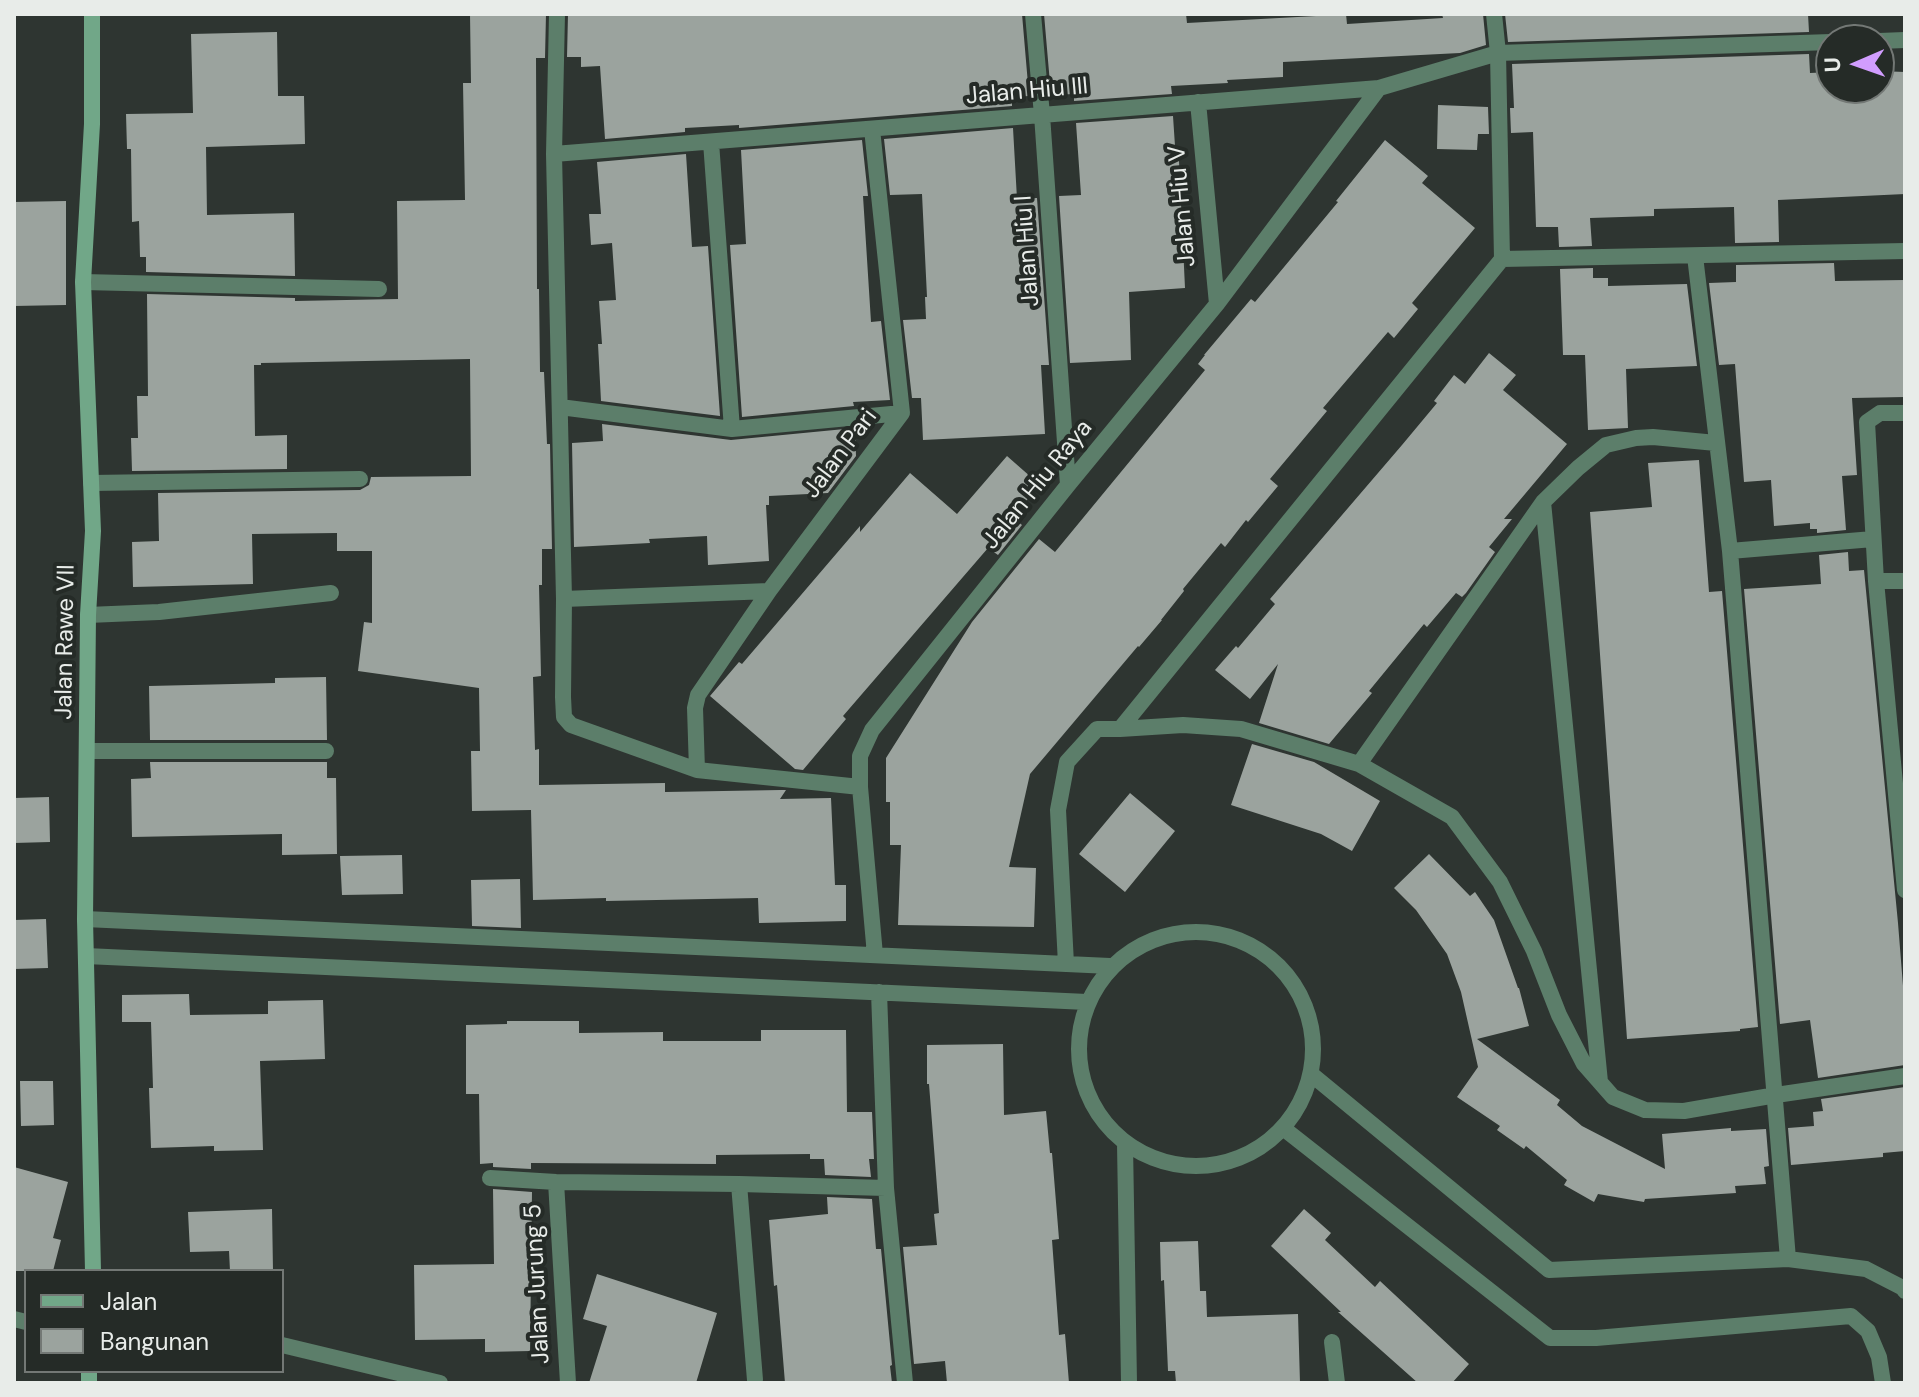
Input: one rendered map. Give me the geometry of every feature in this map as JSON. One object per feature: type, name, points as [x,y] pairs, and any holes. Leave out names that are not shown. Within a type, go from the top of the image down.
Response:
[{"type":"main road","name":"Jalan Rawe VII","points":[[92,14],[92,124],[83,282],[93,531],[88,615],[85,919],[93,1269]]},
{"type":"street","points":[[557,14],[554,154],[564,717],[571,725],[697,770],[860,787]]},
{"type":"street","name":"Jalan Hiu I","points":[[1033,14],[1068,485]]},
{"type":"street","points":[[1120,729],[1502,259],[1498,53],[1494,14]]},
{"type":"street","name":"Jalan Hiu III","points":[[554,154],[1379,88],[1498,53],[1815,43]]},
{"type":"street","name":"Jalan Hiu Raya","points":[[875,955],[860,787],[860,756],[872,730],[1217,304],[1379,88]]},
{"type":"street","name":"Jalan Hiu V","points":[[1198,102],[1217,304]]},
{"type":"street","name":"Jalan Pari","points":[[697,770],[695,708],[698,695],[769,591],[902,413],[872,129]]},
{"type":"street","points":[[711,142],[732,429]]},
{"type":"street","points":[[1502,259],[1905,251]]},
{"type":"street","points":[[1695,256],[1730,551],[1788,1259]]},
{"type":"street","points":[[83,282],[379,289]]},
{"type":"street","points":[[560,407],[732,429],[902,413]]},
{"type":"street","points":[[1905,413],[1880,413],[1867,422],[1876,581],[1905,890]]},
{"type":"street","points":[[1359,764],[1543,502],[1578,468],[1606,445],[1636,438],[1716,443]]},
{"type":"street","points":[[91,483],[360,479]]},
{"type":"street","points":[[1543,502],[1600,1082]]},
{"type":"street","points":[[1730,551],[1873,539]]},
{"type":"street","points":[[1876,581],[1905,581]]},
{"type":"street","points":[[564,599],[769,591]]},
{"type":"street","points":[[88,615],[159,612],[331,593]]},
{"type":"street","points":[[1066,964],[1058,810],[1067,762],[1097,729],[1183,725],[1241,729],[1359,764],[1452,817],[1500,882],[1584,1064],[1613,1097],[1645,1110],[1684,1111],[1905,1076]]},
{"type":"street","points":[[88,751],[326,751]]},
{"type":"street","points":[[85,919],[1110,966]]},
{"type":"street","points":[[1177,932],[1215,932],[1251,944],[1281,967],[1302,999],[1312,1036],[1311,1074],[1300,1103],[1283,1128],[1256,1151],[1224,1164],[1189,1168],[1156,1160],[1125,1144],[1091,1104],[1077,1053],[1087,1002],[1110,966],[1141,943],[1177,932]]},
{"type":"street","points":[[86,956],[1087,1002]]},
{"type":"street","points":[[879,992],[886,1188],[905,1383]]},
{"type":"street","points":[[1311,1074],[1549,1270],[1788,1259],[1866,1269],[1904,1289]]},
{"type":"street","points":[[1283,1128],[1550,1338],[1596,1338],[1851,1316],[1868,1331],[1879,1357],[1883,1383]]},
{"type":"street","points":[[1125,1144],[1129,1383]]},
{"type":"street","points":[[490,1178],[886,1188]]},
{"type":"street","name":"Jalan Jurung 5","points":[[556,1182],[568,1383]]},
{"type":"street","points":[[739,1184],[755,1380]]},
{"type":"street","points":[[1332,1342],[1337,1383]]},
{"type":"street","points":[[284,1345],[440,1383]]},
{"type":"building","points":[[470,14],[546,14],[545,58],[536,58],[537,289],[540,372],[544,372],[547,444],[550,444],[552,549],[542,549],[542,585],[539,585],[541,676],[533,677],[539,785],[665,783],[665,792],[786,790],[780,799],[831,798],[835,885],[846,885],[846,921],[759,923],[758,898],[533,900],[531,810],[472,811],[471,751],[480,751],[479,688],[358,671],[364,622],[372,623],[372,551],[337,551],[337,533],[252,534],[253,584],[133,587],[132,542],[159,541],[158,493],[360,490],[369,485],[371,477],[471,476],[470,359],[254,365],[255,436],[287,435],[287,469],[132,471],[131,438],[138,438],[137,396],[148,396],[147,294],[295,298],[295,301],[398,299],[397,201],[465,200],[463,83],[471,83]]},
{"type":"building","points":[[568,14],[1022,14],[1029,96],[1012,97],[1012,106],[739,128],[739,125],[685,128],[685,132],[605,139],[600,66],[581,67],[581,57],[567,57]]},
{"type":"building","points":[[1044,14],[1186,14],[1187,23],[1346,14],[1347,24],[1443,18],[1442,14],[1483,14],[1486,45],[1460,53],[1283,62],[1283,77],[1171,86],[1172,94],[1074,101],[1074,94],[1051,95]]},
{"type":"building","points":[[1505,14],[1808,14],[1809,32],[1508,42]]},
{"type":"building","points":[[277,32],[278,96],[304,96],[305,144],[206,147],[207,215],[294,213],[295,276],[146,272],[146,257],[140,257],[139,221],[132,222],[131,149],[127,149],[126,114],[193,113],[191,34]]},
{"type":"building","points":[[1809,54],[1810,73],[1815,73],[1815,104],[1895,104],[1895,72],[1905,72],[1905,194],[1778,200],[1779,242],[1735,243],[1734,207],[1654,209],[1654,216],[1590,218],[1592,246],[1559,247],[1558,227],[1536,227],[1533,132],[1511,133],[1510,108],[1514,108],[1512,64]]},
{"type":"building","points":[[1438,105],[1488,107],[1489,134],[1478,134],[1477,150],[1437,149]]},
{"type":"building","points":[[1173,116],[1176,161],[1179,161],[1185,288],[1129,292],[1131,360],[1070,363],[1059,196],[1081,195],[1076,123]]},
{"type":"building","points":[[1013,128],[1017,199],[1037,198],[1049,365],[1041,365],[1045,434],[923,440],[921,398],[912,398],[903,320],[926,319],[922,194],[890,195],[884,139]]},
{"type":"building","points":[[862,140],[868,196],[863,196],[871,322],[881,321],[890,400],[742,417],[730,245],[746,244],[741,150]]},
{"type":"building","points":[[1385,140],[1428,176],[1422,183],[1475,228],[1412,303],[1418,309],[1394,338],[1388,332],[1323,408],[1327,411],[1270,479],[1278,486],[1225,547],[1221,543],[1162,620],[1030,774],[1009,867],[1036,868],[1034,927],[898,925],[901,845],[890,845],[886,758],[972,622],[1039,539],[1055,552],[1205,370],[1198,364],[1204,355],[1251,299],[1255,302]]},
{"type":"building","points":[[686,154],[692,247],[708,246],[720,416],[601,401],[599,301],[616,300],[612,243],[591,245],[589,214],[601,214],[597,162]]},
{"type":"building","points":[[66,201],[66,305],[14,306],[14,202]]},
{"type":"building","points":[[1834,263],[1835,281],[1905,280],[1905,397],[1852,398],[1857,475],[1842,476],[1846,530],[1817,533],[1817,529],[1810,529],[1810,523],[1774,526],[1771,480],[1744,482],[1735,364],[1719,365],[1709,283],[1736,282],[1736,265]]},
{"type":"building","points":[[1593,268],[1593,278],[1608,278],[1608,286],[1687,284],[1697,366],[1626,369],[1628,428],[1588,430],[1585,355],[1563,355],[1560,269]]},
{"type":"building","points":[[1489,353],[1516,375],[1503,390],[1567,444],[1504,519],[1512,519],[1489,547],[1495,552],[1466,593],[1462,597],[1456,593],[1427,627],[1424,624],[1329,744],[1259,723],[1278,664],[1250,699],[1215,670],[1275,604],[1270,599],[1437,403],[1434,401],[1454,375],[1465,384]]},
{"type":"building","points":[[602,424],[731,440],[855,428],[856,456],[828,493],[769,496],[769,505],[766,505],[769,561],[708,565],[707,536],[574,547],[572,443],[603,441]]},
{"type":"building","points":[[1007,456],[1040,485],[1012,517],[1022,525],[998,555],[988,548],[843,716],[846,719],[803,770],[795,769],[710,696],[739,662],[742,664],[860,526],[860,532],[910,473],[957,514]]},
{"type":"building","points":[[1699,460],[1709,592],[1722,591],[1758,1027],[1627,1039],[1590,512],[1652,507],[1648,463]]},
{"type":"building","points":[[1848,552],[1849,571],[1864,570],[1898,923],[1905,1011],[1905,1065],[1818,1078],[1810,1020],[1780,1024],[1744,589],[1821,584],[1819,555]]},
{"type":"building","points":[[326,677],[327,740],[150,740],[149,686],[275,683],[275,678]]},
{"type":"building","points":[[1252,744],[1314,762],[1380,801],[1352,851],[1321,834],[1231,805]]},
{"type":"building","points":[[150,762],[327,762],[327,778],[336,778],[337,854],[282,855],[282,834],[132,837],[131,779],[151,778]]},
{"type":"building","points":[[1130,793],[1175,831],[1125,892],[1079,854]]},
{"type":"building","points":[[49,797],[50,842],[14,843],[14,798]]},
{"type":"building","points":[[1429,854],[1470,896],[1475,892],[1494,920],[1519,988],[1529,1026],[1477,1039],[1560,1100],[1557,1105],[1582,1126],[1665,1169],[1662,1134],[1731,1128],[1731,1131],[1766,1129],[1769,1166],[1764,1167],[1766,1184],[1735,1186],[1736,1193],[1645,1199],[1644,1202],[1598,1194],[1594,1202],[1564,1185],[1567,1180],[1526,1146],[1524,1149],[1497,1130],[1500,1126],[1457,1097],[1478,1067],[1461,992],[1447,954],[1416,910],[1394,888]]},
{"type":"building","points":[[402,855],[403,894],[342,895],[340,856]]},
{"type":"building","points":[[520,879],[521,928],[472,926],[471,880]]},
{"type":"building","points":[[46,919],[48,968],[14,969],[14,920]]},
{"type":"building","points":[[189,994],[190,1015],[268,1014],[268,1001],[323,1000],[325,1059],[260,1061],[263,1150],[214,1151],[214,1146],[151,1148],[151,1022],[122,1022],[122,995]]},
{"type":"building","points":[[507,1021],[579,1021],[579,1033],[663,1032],[663,1041],[761,1041],[761,1030],[846,1030],[847,1112],[872,1112],[874,1159],[869,1159],[871,1177],[825,1175],[824,1159],[810,1159],[810,1154],[716,1155],[716,1164],[531,1163],[531,1169],[480,1164],[479,1094],[466,1094],[466,1025],[507,1024]]},
{"type":"building","points":[[1003,1044],[1004,1115],[1046,1111],[1059,1239],[1052,1240],[1059,1335],[1065,1334],[1069,1383],[947,1383],[945,1361],[914,1364],[903,1247],[937,1245],[934,1214],[939,1213],[927,1084],[927,1045]]},
{"type":"building","points":[[20,1081],[53,1081],[54,1125],[21,1126]]},
{"type":"building","points":[[1905,1087],[1905,1151],[1883,1153],[1883,1157],[1791,1165],[1788,1128],[1814,1126],[1813,1112],[1823,1111],[1821,1099]]},
{"type":"building","points":[[14,1167],[68,1182],[53,1238],[61,1240],[54,1269],[14,1271]]},
{"type":"building","points":[[493,1189],[532,1192],[530,1351],[485,1352],[485,1339],[415,1340],[414,1265],[494,1264]]},
{"type":"building","points":[[827,1197],[872,1199],[876,1249],[881,1249],[892,1383],[785,1383],[769,1220],[828,1214]]},
{"type":"building","points":[[272,1209],[273,1269],[230,1269],[229,1251],[190,1252],[188,1212]]},
{"type":"building","points":[[1304,1209],[1331,1233],[1325,1240],[1375,1287],[1380,1281],[1469,1364],[1452,1383],[1418,1383],[1338,1312],[1341,1312],[1271,1246]]},
{"type":"building","points":[[1198,1241],[1200,1291],[1206,1291],[1207,1317],[1298,1314],[1300,1383],[1176,1383],[1175,1371],[1168,1371],[1160,1242]]},
{"type":"building","points":[[597,1274],[717,1313],[696,1383],[589,1383],[607,1326],[583,1319]]}]
